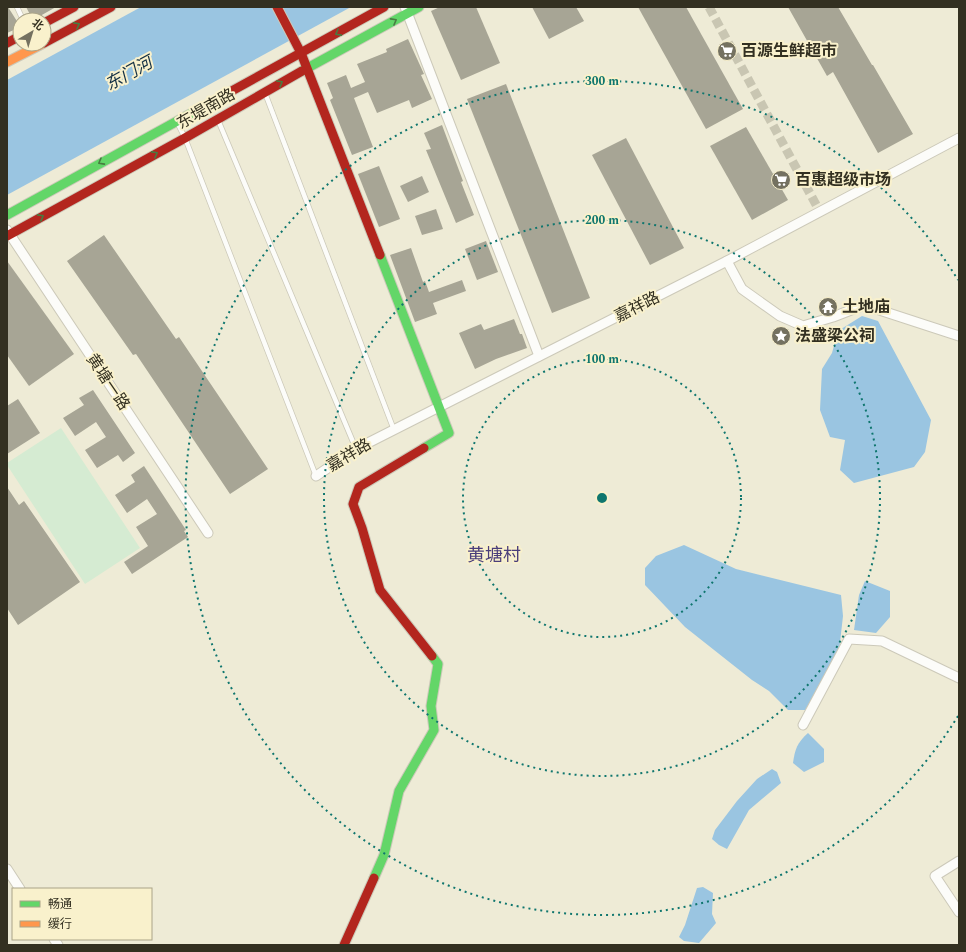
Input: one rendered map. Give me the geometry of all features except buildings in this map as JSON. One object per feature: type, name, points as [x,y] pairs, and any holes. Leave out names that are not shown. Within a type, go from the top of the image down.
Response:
[{"type":"main road","points":[[52,19],[74,7]]},
{"type":"main road","points":[[52,38],[111,7]]},
{"type":"main road","points":[[276,7],[302,53],[449,433],[360,487],[353,504],[362,528],[380,590],[438,664],[431,706],[434,730],[398,791],[384,855],[344,945]]},
{"type":"main road","name":"东堤南路","points":[[7,215],[384,7]]},
{"type":"main road","name":"东堤南路","points":[[8,234],[185,138],[406,10],[419,7]]},
{"type":"main road","points":[[7,62],[26,52]]},
{"type":"street","points":[[406,10],[539,356]]},
{"type":"street","name":"嘉祥路","points":[[316,476],[356,449],[728,261],[959,138]]},
{"type":"street","name":"黄塘一路","points":[[8,234],[208,533]]},
{"type":"street","points":[[728,261],[742,289],[780,316],[803,326],[833,317],[864,305],[959,336]]},
{"type":"street","points":[[803,725],[849,639],[882,641],[959,678]]},
{"type":"street","points":[[958,908],[935,876],[959,861]]},
{"type":"street","points":[[7,869],[19,888]]},
{"type":"lane","points":[[265,92],[394,430]]},
{"type":"lane","points":[[218,119],[356,449]]},
{"type":"lane","points":[[176,121],[185,138],[316,476]]},
{"type":"green space","points":[[61,428],[140,548],[85,584],[7,465],[7,463]]},
{"type":"water","name":"东门河","points":[[141,7],[351,7],[7,195],[7,80]]},
{"type":"water","points":[[862,316],[878,321],[931,420],[925,452],[914,467],[854,483],[840,470],[845,440],[830,437],[820,410],[822,369],[832,353],[838,331]]},
{"type":"water","points":[[684,545],[736,569],[841,595],[843,616],[838,660],[811,710],[788,710],[769,691],[752,680],[685,627],[645,585],[645,568],[656,556]]},
{"type":"water","points":[[865,581],[890,591],[890,617],[876,633],[854,630],[859,595]]},
{"type":"water","points":[[808,733],[824,749],[824,762],[804,772],[793,763],[797,746]]},
{"type":"water","points":[[772,769],[777,772],[781,783],[749,810],[727,849],[719,845],[712,839],[715,830],[737,801],[757,779]]},
{"type":"water","points":[[703,887],[713,893],[712,914],[716,923],[699,943],[684,941],[679,937],[685,925],[697,888]]},
{"type":"tunnel","points":[[709,7],[820,212]]},
{"type":"traffic: fast","points":[[302,71],[419,7]]},
{"type":"traffic: fast","points":[[7,215],[199,109]]},
{"type":"traffic: fast","points":[[380,255],[449,433],[424,448]]},
{"type":"traffic: fast","points":[[374,878],[384,855],[399,791],[434,730],[431,706],[438,664],[432,656]]},
{"type":"traffic: slow","points":[[7,62],[26,52]]},
{"type":"traffic: jam","points":[[52,19],[74,7]]},
{"type":"traffic: jam","points":[[52,39],[111,7]]},
{"type":"traffic: jam","points":[[277,7],[301,53],[380,255]]},
{"type":"traffic: jam","points":[[199,109],[384,7]]},
{"type":"traffic: jam","points":[[7,43],[12,40]]},
{"type":"traffic: jam","points":[[7,236],[185,138],[302,71]]},
{"type":"traffic: jam","points":[[424,448],[359,487],[353,504],[362,528],[380,590],[432,656]]},
{"type":"traffic: jam","points":[[344,945],[374,878]]},
{"type":"place","name":"百源生鲜超市","points":[[727,51]]},
{"type":"place","name":"百惠超级市场","points":[[781,180]]},
{"type":"place","name":"土地庙","points":[[828,307]]},
{"type":"place","name":"法盛梁公祠","points":[[781,336]]},
{"type":"district","name":"黄塘村","points":[[494,555]]}]
